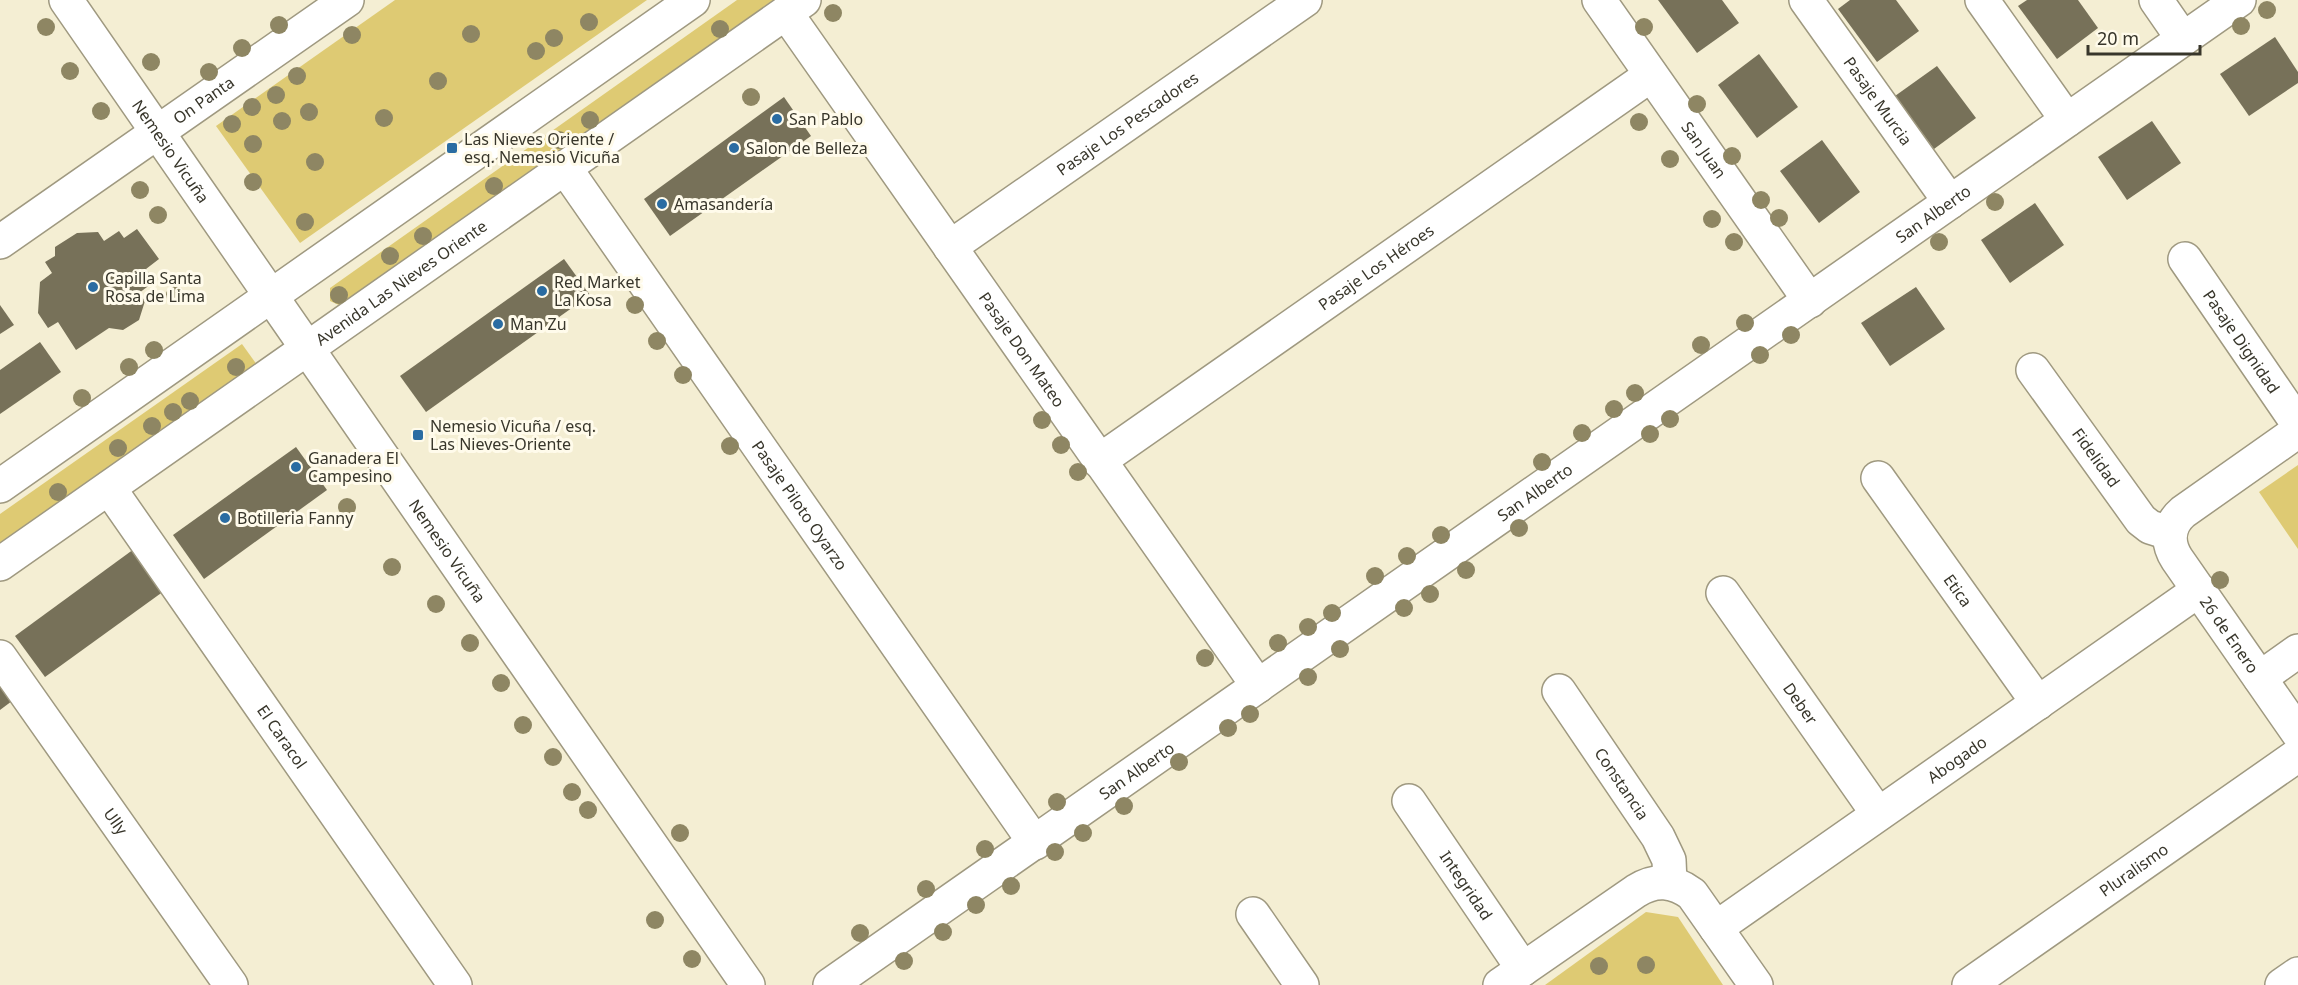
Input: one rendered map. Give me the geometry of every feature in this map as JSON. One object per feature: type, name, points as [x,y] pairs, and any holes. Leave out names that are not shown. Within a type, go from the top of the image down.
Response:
[{"type":"street","name":"Nemesio Vicuña","points":[[66,0],[748,985]]},
{"type":"street","name":"On Panta","points":[[0,242],[346,0]]},
{"type":"street","points":[[0,486],[693,0]]},
{"type":"street","name":"Pasaje Los Pescadores","points":[[950,248],[1305,0]]},
{"type":"street","name":"San Juan","points":[[1599,0],[1810,301]]},
{"type":"street","name":"Pasaje Murcia","points":[[1806,0],[1950,202]]},
{"type":"street","points":[[1982,0],[2067,120]]},
{"type":"street","points":[[2156,0],[2183,39]]},
{"type":"street","name":"San Alberto","points":[[830,985],[2239,0]]},
{"type":"street","name":"Pasaje Don Mateo","points":[[795,6],[950,248],[1258,686]]},
{"type":"street","name":"Avenida Las Nieves Oriente","points":[[0,564],[795,6]]},
{"type":"street","name":"Pasaje Los Héroes","points":[[1099,461],[1652,75]]},
{"type":"street","name":"Pasaje Piloto Oyarzo","points":[[565,168],[1035,843]]},
{"type":"street","name":"Pasaje Dignidad","points":[[2185,259],[2298,424]]},
{"type":"street","name":"Fidelidad","points":[[2033,370],[2141,520],[2150,527],[2169,533]]},
{"type":"street","points":[[2169,533],[2177,517],[2183,512],[2298,431]]},
{"type":"street","name":"Etica","points":[[1878,478],[2038,703]]},
{"type":"street","name":"El Caracol","points":[[109,488],[455,985]]},
{"type":"street","name":"26 de Enero","points":[[2169,533],[2172,551],[2298,733]]},
{"type":"street","name":"Abogado","points":[[1716,928],[2199,590]]},
{"type":"street","name":"Deber","points":[[1724,593],[1878,814]]},
{"type":"street","points":[[2260,678],[2298,651]]},
{"type":"street","name":"Ully","points":[[0,657],[231,985]]},
{"type":"street","name":"Constancia","points":[[1559,691],[1658,837],[1669,860],[1670,883]]},
{"type":"street","name":"Pluralismo","points":[[1969,985],[2298,755]]},
{"type":"street","name":"Integridad","points":[[1409,801],[1512,977]]},
{"type":"street","points":[[1512,977],[1646,885],[1658,882],[1682,886],[1692,894],[1756,985]]},
{"type":"street","points":[[1253,914],[1302,985]]},
{"type":"street","points":[[2282,985],[2298,974]]},
{"type":"shaded area","points":[[395,0],[647,0],[300,243],[216,126]]},
{"type":"shaded area","points":[[737,0],[778,0],[341,306],[330,301],[330,288]]},
{"type":"shaded area","points":[[242,344],[257,365],[0,546],[0,514]]},
{"type":"shaded area","points":[[2298,465],[2298,549],[2259,492]]},
{"type":"shaded area","points":[[1646,912],[1678,917],[1723,985],[1545,985]]},
{"type":"building","points":[[1658,0],[1722,0],[1739,23],[1697,53]]},
{"type":"building","points":[[1850,0],[1896,0],[1919,31],[1877,62],[1838,9]]},
{"type":"building","points":[[2027,0],[2078,0],[2098,28],[2057,59],[2018,6]]},
{"type":"building","points":[[2275,37],[2298,72],[2298,83],[2249,116],[2220,74]]},
{"type":"building","points":[[1759,54],[1798,107],[1757,138],[1718,85]]},
{"type":"building","points":[[1937,66],[1976,118],[1934,149],[1895,96]]},
{"type":"building","points":[[784,97],[811,136],[670,236],[644,199]]},
{"type":"building","points":[[2152,121],[2181,163],[2127,200],[2098,157]]},
{"type":"building","points":[[1822,140],[1860,192],[1819,223],[1780,171]]},
{"type":"building","points":[[2035,203],[2064,245],[2010,283],[1981,240]]},
{"type":"building","name":"Capilla Santa Rosa de Lima","points":[[137,229],[159,259],[146,269],[155,281],[139,293],[145,301],[139,320],[123,330],[109,328],[76,350],[58,322],[48,328],[38,313],[40,282],[52,273],[45,262],[55,256],[55,247],[77,233],[98,232],[104,241],[119,231],[124,238]]},
{"type":"building","points":[[564,259],[590,295],[426,412],[400,376]]},
{"type":"building","points":[[1916,287],[1945,329],[1890,366],[1861,323]]},
{"type":"building","points":[[0,305],[14,325],[0,334]]},
{"type":"building","points":[[40,342],[61,372],[0,414],[0,370]]},
{"type":"building","points":[[296,447],[327,490],[204,579],[173,535]]},
{"type":"building","points":[[134,549],[164,591],[45,677],[15,636]]},
{"type":"building","points":[[0,684],[12,701],[0,710]]},
{"type":"place","name":"San Pablo","points":[[777,119]]},
{"type":"place","name":"Las Nieves Oriente / esq. Nemesio Vicuña","points":[[452,148]]},
{"type":"place","name":"Salon de Belleza","points":[[734,148]]},
{"type":"place","name":"Amasandería","points":[[662,204]]},
{"type":"place","name":"Capilla Santa Rosa de Lima","points":[[93,287]]},
{"type":"place","name":"Red Market La Kosa","points":[[542,291]]},
{"type":"place","name":"Man Zu","points":[[498,324]]},
{"type":"place","name":"Nemesio Vicuña / esq. Las Nieves-Oriente","points":[[418,435]]},
{"type":"place","name":"Ganadera El Campesino","points":[[296,467]]},
{"type":"place","name":"Botilleria Fanny","points":[[225,518]]}]
